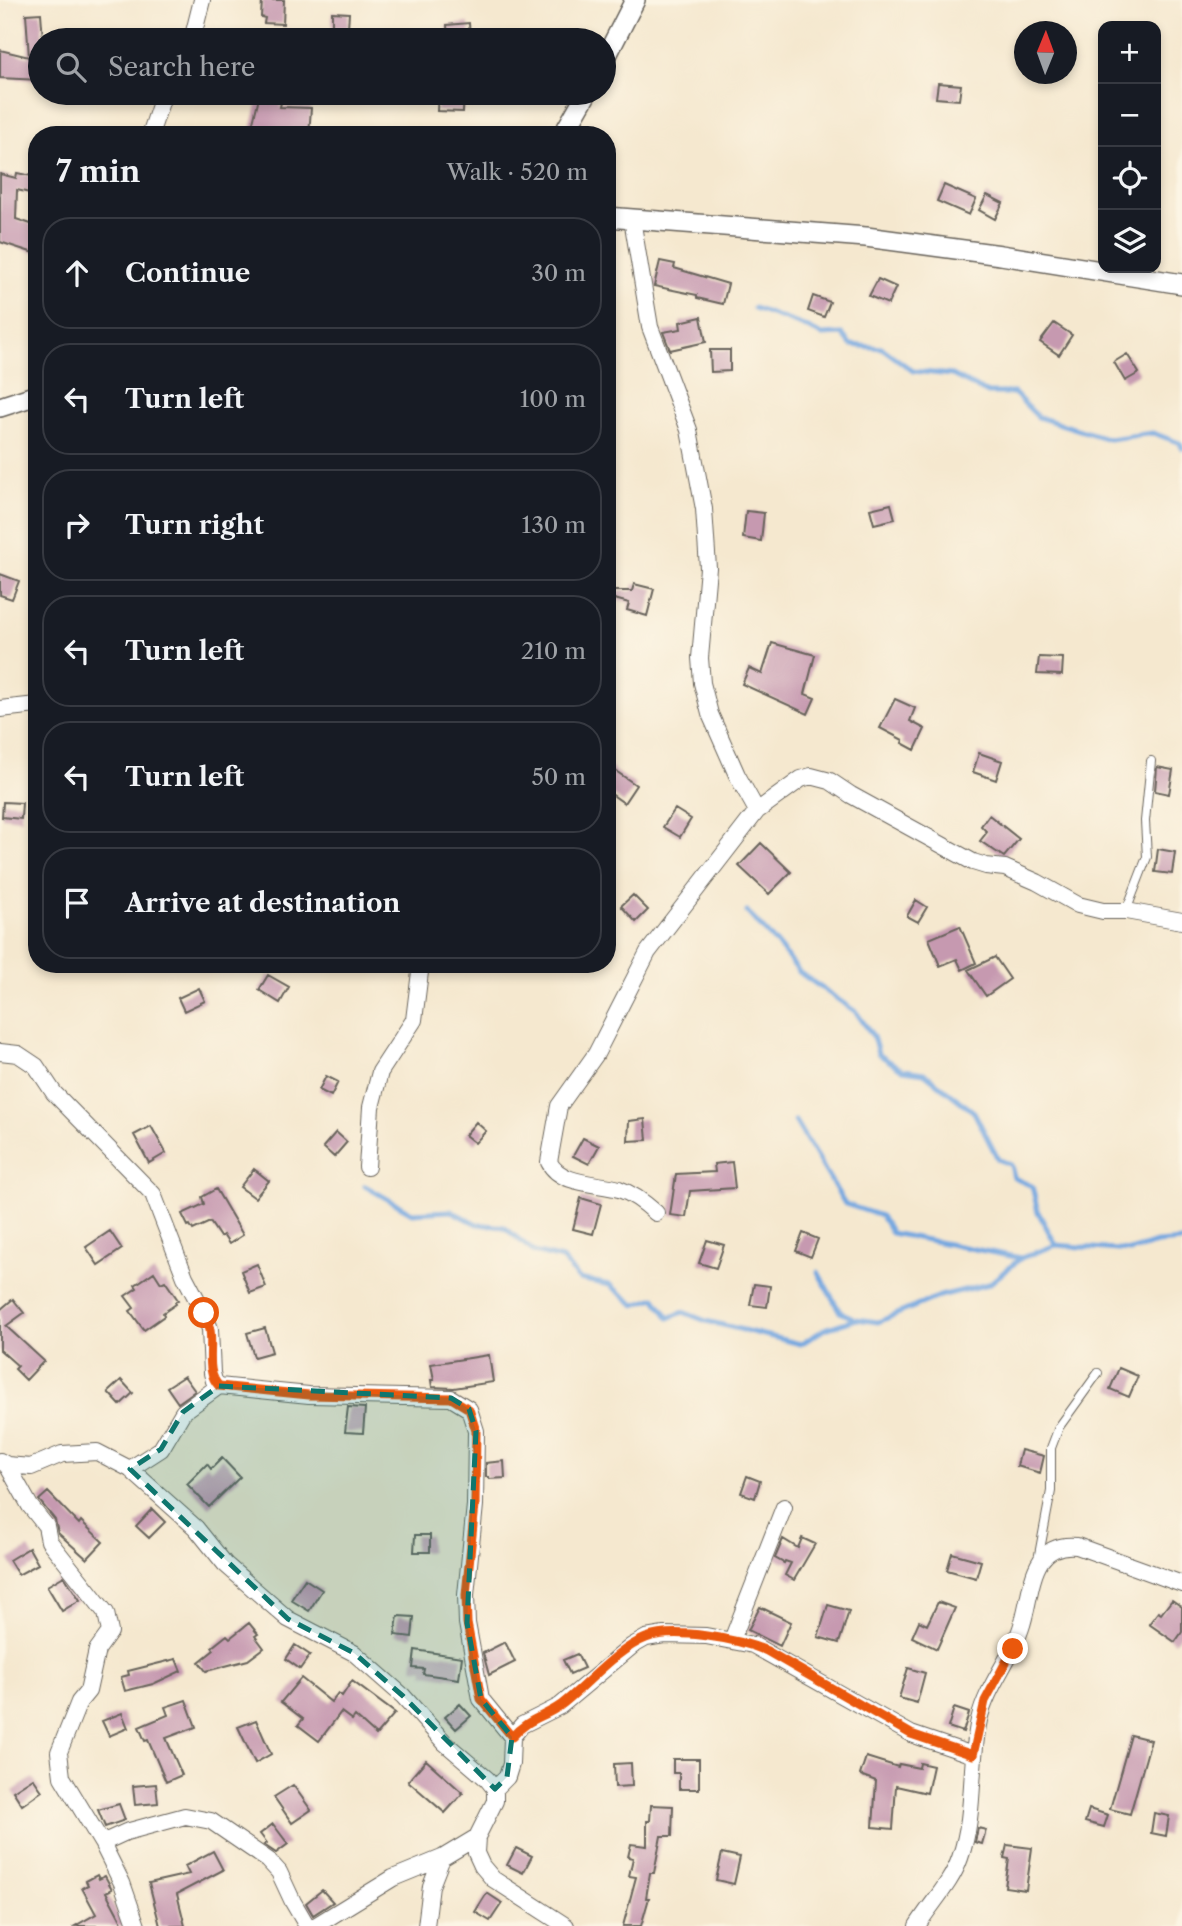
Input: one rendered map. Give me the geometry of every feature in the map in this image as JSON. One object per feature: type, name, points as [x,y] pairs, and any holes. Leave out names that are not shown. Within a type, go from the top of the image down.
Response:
[{"type":"street","points":[[195,28],[202,0]]},
{"type":"street","points":[[616,37],[635,0]]},
{"type":"street","points":[[153,126],[160,105]]},
{"type":"street","points":[[568,126],[580,105]]},
{"type":"street","points":[[616,218],[866,237],[1182,284]]},
{"type":"street","points":[[632,219],[650,327],[689,430],[704,509],[708,568],[700,658],[702,683],[710,714],[737,775],[757,811]]},
{"type":"street","points":[[0,407],[28,398]]},
{"type":"street","points":[[0,709],[28,706]]},
{"type":"street","points":[[656,1213],[638,1197],[619,1189],[594,1185],[559,1174],[552,1168],[549,1162],[550,1149],[559,1106],[596,1054],[648,952],[757,811],[801,779],[820,777],[973,862],[1005,868],[1078,905],[1103,911],[1126,911],[1182,921]]},
{"type":"street","points":[[368,1167],[371,1107],[380,1072],[414,1020],[420,973]]},
{"type":"street","points":[[0,1052],[18,1054],[36,1066],[54,1093],[153,1194],[185,1277],[210,1329],[212,1373],[219,1386],[309,1395],[451,1398],[469,1409],[476,1431],[475,1505],[466,1595],[467,1623],[481,1699],[512,1737]]},
{"type":"street","points":[[130,1469],[161,1450],[183,1412],[219,1386]]},
{"type":"street","points":[[4,1463],[31,1467],[62,1454],[97,1452],[130,1469],[196,1528],[225,1564],[288,1619],[354,1653],[403,1696],[444,1743],[495,1789],[495,1801],[477,1837],[476,1853],[482,1866],[493,1879],[566,1926]]},
{"type":"street","points":[[4,1463],[30,1506],[46,1526],[49,1541],[106,1613],[110,1632],[97,1650],[88,1691],[79,1702],[59,1752],[62,1777],[102,1843],[122,1883],[137,1926]]},
{"type":"street","points":[[732,1640],[783,1507]]},
{"type":"street","points":[[918,1926],[950,1879],[960,1859],[972,1801],[973,1755],[985,1701],[1022,1627],[1035,1573],[1041,1560],[1051,1549],[1063,1545],[1077,1546],[1182,1584]]},
{"type":"street","points":[[495,1789],[507,1777],[511,1765],[512,1737],[522,1725],[559,1706],[619,1655],[646,1638],[664,1635],[732,1640],[767,1651],[911,1734],[973,1755]]},
{"type":"street","points":[[102,1843],[126,1832],[186,1816],[211,1821],[268,1860],[279,1872],[292,1902],[307,1926]]},
{"type":"street","points":[[315,1926],[393,1878],[442,1858],[477,1837]]},
{"type":"street","points":[[426,1926],[431,1886],[442,1858]]},
{"type":"lane","points":[[1126,911],[1147,857],[1145,821],[1151,761]]},
{"type":"lane","points":[[1165,918],[1182,912]]},
{"type":"lane","points":[[1035,1573],[1051,1491],[1051,1448],[1059,1427],[1098,1374]]},
{"type":"highlighted area","points":[[219,1386],[451,1398],[469,1409],[476,1431],[467,1623],[481,1699],[512,1737],[507,1777],[495,1789],[403,1696],[354,1653],[288,1619],[130,1469],[161,1449],[183,1412]]},
{"type":"building","points":[[262,0],[284,0],[283,24],[264,23],[265,18],[261,17]]},
{"type":"building","points":[[332,12],[349,13],[348,28],[332,28]]},
{"type":"building","points":[[41,13],[42,28],[28,28],[28,43],[26,14]]},
{"type":"building","points":[[469,23],[469,28],[447,28],[447,25]]},
{"type":"building","points":[[0,50],[28,57],[28,79],[0,78]]},
{"type":"building","points":[[938,83],[961,85],[959,100],[936,98]]},
{"type":"building","points":[[257,105],[311,108],[310,126],[252,126]]},
{"type":"building","points":[[437,105],[463,105],[463,112],[437,111]]},
{"type":"building","points":[[17,173],[28,175],[28,193],[17,190],[16,219],[28,223],[28,251],[0,242],[0,174],[16,178]]},
{"type":"building","points":[[944,185],[976,199],[969,215],[937,201]]},
{"type":"building","points":[[987,195],[1003,203],[995,219],[979,210]]},
{"type":"building","points":[[660,261],[675,264],[674,268],[728,284],[723,304],[697,298],[697,295],[654,286]]},
{"type":"building","points":[[878,279],[896,287],[888,304],[869,296]]},
{"type":"building","points":[[813,296],[830,302],[824,317],[808,311]]},
{"type":"building","points":[[701,317],[706,342],[670,350],[663,332],[681,329],[680,322]]},
{"type":"building","points":[[1054,323],[1072,335],[1059,355],[1040,342]]},
{"type":"building","points":[[710,350],[730,350],[730,371],[711,372]]},
{"type":"building","points":[[1127,354],[1139,373],[1125,381],[1114,362]]},
{"type":"building","points":[[891,504],[895,519],[874,524],[870,509]]},
{"type":"building","points":[[746,511],[764,513],[761,541],[743,538]]},
{"type":"building","points":[[0,574],[19,581],[12,599],[0,595]]},
{"type":"building","points":[[634,584],[654,589],[647,616],[627,610],[629,603],[616,599],[616,591],[632,591]]},
{"type":"building","points":[[772,643],[815,655],[805,694],[815,698],[808,714],[742,684],[749,668],[762,674]]},
{"type":"building","points":[[1039,657],[1063,658],[1062,675],[1037,674]]},
{"type":"building","points":[[895,699],[915,708],[910,721],[925,729],[915,750],[880,728]]},
{"type":"building","points":[[979,753],[1002,761],[996,780],[973,772]]},
{"type":"building","points":[[1157,767],[1173,770],[1169,794],[1155,791]]},
{"type":"building","points":[[616,771],[636,785],[624,803],[616,797]]},
{"type":"building","points":[[3,802],[22,803],[21,819],[2,817]]},
{"type":"building","points":[[675,809],[691,819],[680,837],[663,827]]},
{"type":"building","points":[[989,815],[1019,839],[1004,857],[980,841],[987,832],[981,826]]},
{"type":"building","points":[[761,843],[791,872],[769,894],[739,866]]},
{"type":"building","points":[[1158,849],[1175,852],[1172,874],[1155,872]]},
{"type":"building","points":[[633,895],[648,910],[636,922],[621,906]]},
{"type":"building","points":[[916,900],[927,907],[918,922],[907,916]]},
{"type":"building","points":[[960,926],[976,963],[962,970],[957,959],[940,966],[929,939]]},
{"type":"building","points":[[995,957],[1010,979],[986,996],[968,970]]},
{"type":"building","points":[[268,975],[289,987],[280,1003],[259,990]]},
{"type":"building","points":[[199,988],[205,1001],[184,1011],[178,998]]},
{"type":"building","points":[[326,1076],[338,1082],[331,1096],[319,1090]]},
{"type":"building","points":[[645,1119],[647,1140],[628,1141],[629,1121]]},
{"type":"building","points":[[476,1122],[486,1131],[475,1143],[465,1135]]},
{"type":"building","points":[[151,1126],[166,1153],[149,1163],[134,1135]]},
{"type":"building","points":[[336,1132],[347,1142],[334,1157],[323,1147]]},
{"type":"building","points":[[583,1138],[599,1146],[589,1164],[573,1156]]},
{"type":"building","points":[[732,1162],[735,1188],[690,1191],[686,1217],[670,1215],[676,1174],[715,1172],[714,1164]]},
{"type":"building","points":[[254,1169],[269,1181],[255,1198],[240,1187]]},
{"type":"building","points":[[216,1189],[243,1235],[229,1244],[223,1235],[220,1237],[210,1222],[193,1230],[182,1214],[204,1204],[202,1197]]},
{"type":"building","points":[[581,1198],[601,1204],[593,1234],[573,1229]]},
{"type":"building","points":[[110,1231],[122,1249],[98,1265],[86,1247]]},
{"type":"building","points":[[803,1233],[818,1239],[811,1257],[796,1251]]},
{"type":"building","points":[[707,1240],[724,1245],[716,1268],[699,1263]]},
{"type":"building","points":[[257,1264],[266,1287],[250,1293],[241,1271]]},
{"type":"building","points":[[154,1272],[161,1283],[165,1281],[178,1300],[163,1313],[164,1316],[144,1330],[130,1311],[134,1308],[125,1296]]},
{"type":"building","points":[[754,1284],[770,1286],[767,1307],[750,1305]]},
{"type":"building","points":[[13,1299],[24,1313],[6,1326],[44,1361],[26,1380],[15,1369],[18,1366],[0,1350],[0,1310]]},
{"type":"building","points":[[265,1328],[272,1352],[254,1357],[247,1333]]},
{"type":"building","points":[[489,1355],[493,1382],[454,1388],[432,1387],[431,1380],[434,1380],[431,1364]]},
{"type":"building","points":[[1119,1368],[1138,1376],[1129,1397],[1110,1389]]},
{"type":"building","points":[[184,1376],[195,1391],[178,1403],[167,1387]]},
{"type":"building","points":[[121,1380],[133,1393],[120,1405],[108,1392]]},
{"type":"building","points":[[348,1407],[365,1408],[363,1433],[345,1432]]},
{"type":"building","points":[[1021,1450],[1044,1456],[1040,1473],[1017,1466]]},
{"type":"building","points":[[222,1458],[240,1477],[209,1507],[187,1484],[207,1464],[211,1469]]},
{"type":"building","points":[[504,1461],[505,1478],[486,1477],[486,1463]]},
{"type":"building","points":[[747,1476],[760,1481],[755,1498],[741,1493]]},
{"type":"building","points":[[48,1492],[79,1524],[81,1521],[103,1542],[87,1559],[58,1533],[55,1520],[39,1500]]},
{"type":"building","points":[[152,1509],[165,1522],[149,1538],[136,1526]]},
{"type":"building","points":[[415,1535],[430,1535],[430,1552],[414,1552]]},
{"type":"building","points":[[802,1538],[815,1544],[794,1580],[785,1575],[791,1563],[775,1558],[783,1539],[798,1548]]},
{"type":"building","points":[[29,1548],[38,1564],[18,1575],[9,1560]]},
{"type":"building","points":[[952,1553],[981,1561],[976,1578],[947,1570]]},
{"type":"building","points":[[64,1576],[80,1600],[62,1611],[47,1586]]},
{"type":"building","points":[[305,1579],[322,1590],[309,1611],[291,1600]]},
{"type":"building","points":[[1172,1600],[1182,1607],[1182,1632],[1175,1642],[1149,1624]]},
{"type":"building","points":[[938,1602],[955,1608],[937,1649],[912,1637],[919,1621],[927,1625]]},
{"type":"building","points":[[828,1605],[849,1611],[839,1643],[818,1637]]},
{"type":"building","points":[[760,1607],[791,1622],[780,1646],[748,1630]]},
{"type":"building","points":[[398,1616],[414,1617],[412,1637],[395,1635]]},
{"type":"building","points":[[249,1623],[264,1648],[248,1660],[206,1671],[199,1662],[214,1650],[212,1647],[227,1635],[230,1638]]},
{"type":"building","points":[[505,1642],[515,1662],[489,1675],[483,1653]]},
{"type":"building","points":[[295,1645],[310,1655],[300,1669],[286,1659]]},
{"type":"building","points":[[415,1650],[462,1657],[459,1679],[423,1674],[424,1669],[413,1668]]},
{"type":"building","points":[[577,1654],[584,1668],[570,1674],[563,1660]]},
{"type":"building","points":[[176,1659],[181,1671],[153,1684],[125,1691],[121,1677],[129,1675],[128,1671]]},
{"type":"building","points":[[908,1668],[925,1673],[917,1703],[899,1698]]},
{"type":"building","points":[[301,1678],[331,1702],[338,1693],[342,1696],[352,1681],[395,1713],[376,1735],[355,1716],[352,1720],[341,1712],[319,1741],[298,1725],[303,1719],[281,1702]]},
{"type":"building","points":[[186,1700],[196,1727],[166,1738],[182,1775],[166,1782],[148,1740],[145,1741],[139,1727],[168,1715],[165,1707]]},
{"type":"building","points":[[460,1704],[471,1716],[456,1729],[445,1717]]},
{"type":"building","points":[[954,1708],[969,1713],[963,1732],[948,1727]]},
{"type":"building","points":[[122,1713],[128,1728],[109,1736],[102,1721]]},
{"type":"building","points":[[256,1720],[271,1754],[255,1763],[238,1727]]},
{"type":"building","points":[[1131,1735],[1151,1740],[1130,1814],[1110,1809]]},
{"type":"building","points":[[866,1757],[898,1767],[899,1764],[919,1768],[920,1763],[933,1766],[927,1793],[896,1786],[893,1829],[873,1827],[876,1781],[860,1775]]},
{"type":"building","points":[[673,1759],[699,1759],[699,1789],[679,1789],[679,1773],[673,1773]]},
{"type":"building","points":[[426,1760],[463,1793],[445,1813],[408,1781]]},
{"type":"building","points":[[631,1763],[632,1786],[615,1787],[614,1764]]},
{"type":"building","points":[[33,1778],[42,1791],[22,1805],[13,1791]]},
{"type":"building","points":[[156,1784],[158,1803],[135,1805],[133,1786]]},
{"type":"building","points":[[293,1785],[311,1810],[292,1823],[274,1797]]},
{"type":"building","points":[[119,1804],[125,1820],[105,1827],[98,1810]]},
{"type":"building","points":[[651,1805],[673,1806],[672,1836],[661,1836],[654,1873],[650,1873],[646,1898],[649,1898],[641,1926],[623,1926],[636,1877],[629,1876],[633,1858],[628,1857],[631,1844],[647,1846],[647,1821],[650,1821]]},
{"type":"building","points":[[1089,1809],[1108,1815],[1104,1827],[1085,1822]]},
{"type":"building","points":[[1154,1813],[1169,1816],[1166,1836],[1151,1833]]},
{"type":"building","points":[[273,1824],[288,1844],[276,1853],[264,1845],[267,1843],[260,1834]]},
{"type":"building","points":[[978,1828],[986,1830],[982,1844],[975,1842]]},
{"type":"building","points":[[1007,1845],[1032,1848],[1026,1890],[1005,1887],[1009,1859],[1004,1858]]},
{"type":"building","points":[[516,1848],[532,1856],[523,1873],[507,1865]]},
{"type":"building","points":[[213,1851],[223,1870],[177,1894],[185,1926],[160,1926],[149,1883],[189,1874],[185,1866]]},
{"type":"building","points":[[722,1853],[740,1857],[734,1884],[716,1880]]},
{"type":"building","points":[[97,1875],[99,1879],[105,1876],[112,1889],[106,1892],[124,1926],[75,1926],[96,1914],[82,1888],[88,1885],[86,1881]]},
{"type":"building","points":[[322,1890],[333,1902],[313,1915],[306,1903]]},
{"type":"building","points":[[487,1893],[502,1903],[490,1921],[475,1912]]},
{"type":"waterway","points":[[754,308],[822,335],[842,334],[851,345],[882,348],[913,371],[952,375],[988,393],[1014,393],[1038,417],[1109,439],[1153,433],[1180,443],[1182,448]]},
{"type":"waterway","points":[[747,912],[800,973],[856,1012],[873,1036],[878,1054],[903,1070],[924,1073],[974,1112],[998,1159],[1011,1165],[1014,1178],[1032,1186],[1038,1212],[1056,1245]]},
{"type":"waterway","points":[[795,1121],[845,1204],[881,1216],[891,1233],[1021,1258]]},
{"type":"waterway","points":[[365,1186],[412,1213],[451,1211],[477,1224],[504,1227],[534,1252],[562,1259],[579,1279],[610,1285],[635,1305],[655,1298],[669,1318],[683,1312],[706,1321],[801,1344],[825,1329],[856,1319],[878,1322],[940,1296],[989,1284],[1021,1258],[1056,1245],[1130,1251],[1157,1243],[1182,1241]]},
{"type":"waterway","points":[[818,1272],[840,1312],[856,1319]]},
{"type":"route","points":[[204,1313],[210,1329],[212,1373],[219,1386],[309,1395],[451,1398],[469,1409],[476,1431],[475,1505],[466,1595],[467,1623],[481,1699],[512,1737],[522,1725],[559,1706],[619,1655],[646,1638],[664,1635],[706,1636],[753,1645],[767,1651],[911,1734],[973,1755],[985,1701],[1013,1649]]}]
